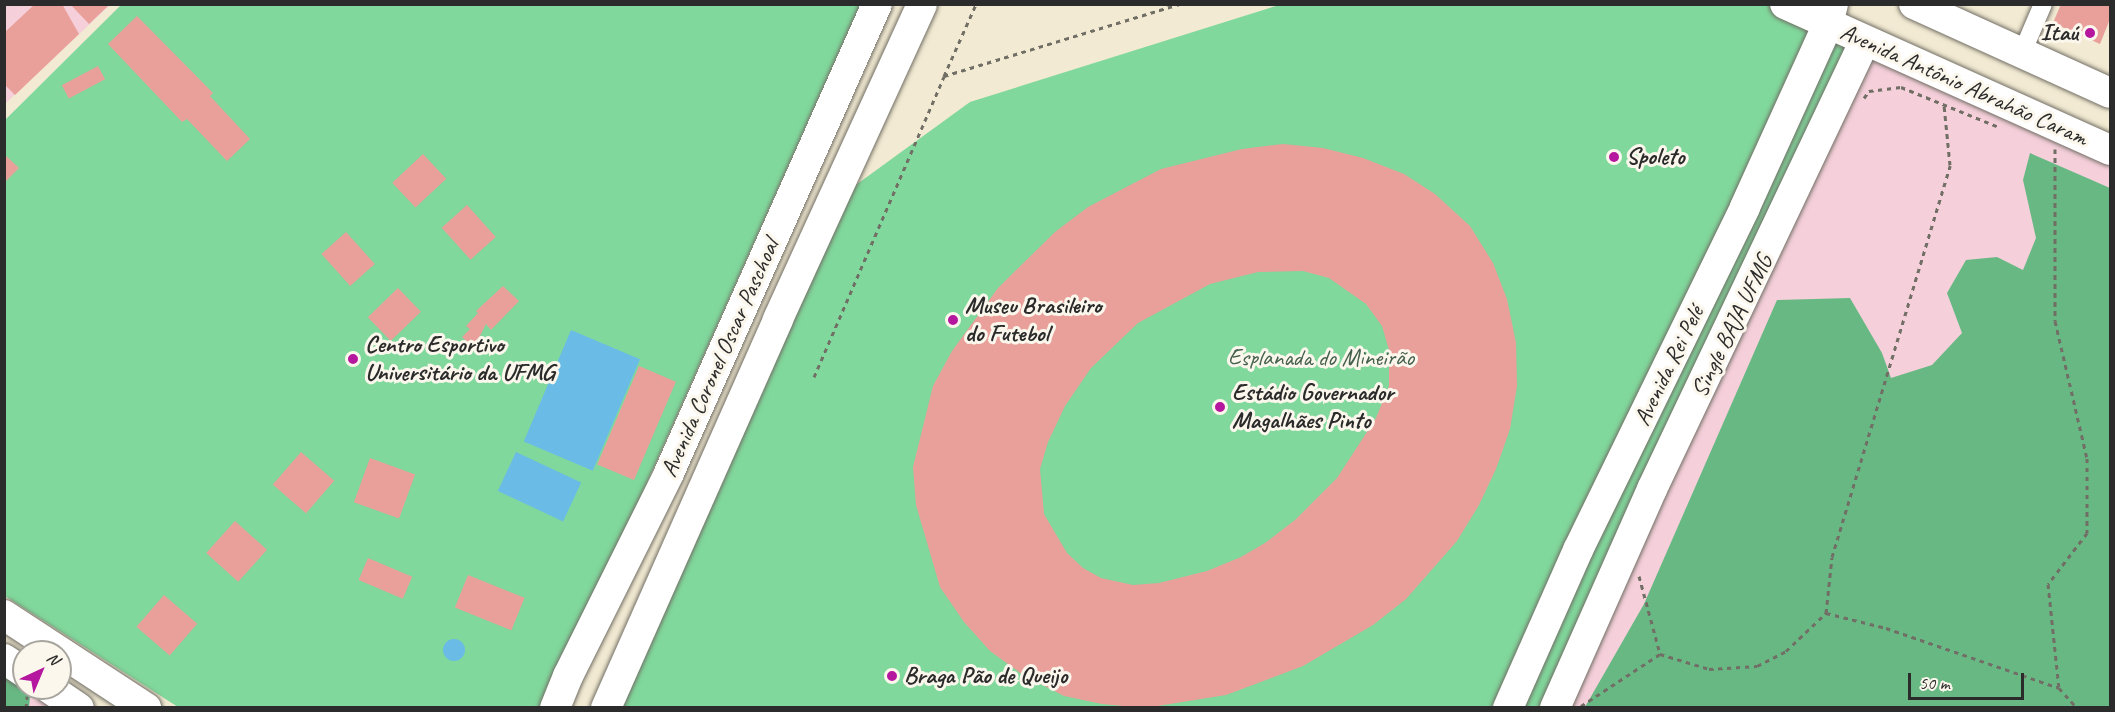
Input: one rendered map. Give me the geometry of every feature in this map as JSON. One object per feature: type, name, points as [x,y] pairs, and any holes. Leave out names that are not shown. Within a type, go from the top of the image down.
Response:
[{"type":"main road","name":"Avenida Coronel Oscar Paschoal","points":[[555,708],[568,676],[669,473],[877,4]]},
{"type":"main road","name":"Avenida Antônio Abrahão Caram","points":[[1785,4],[1830,14],[1865,41],[2110,150]]},
{"type":"main road","points":[[1914,4],[2110,93]]},
{"type":"main road","name":"Avenida Coronel Oscar Paschoal","points":[[606,708],[913,13]]},
{"type":"main road","name":"Avenida Rei Pelé","points":[[1508,708],[1578,550],[1745,207],[1830,14]]},
{"type":"main road","name":"Avenida Rei Pelé","points":[[1555,708],[1652,489],[1865,41]]},
{"type":"main road","points":[[1745,207],[1753,277]]},
{"type":"main road","points":[[669,473],[714,462]]},
{"type":"main road","points":[[1578,550],[1652,489]]},
{"type":"main road","points":[[4,615],[146,708]]},
{"type":"main road","points":[[568,676],[588,708]]},
{"type":"main road","points":[[63,700],[79,708]]},
{"type":"street","points":[[2022,53],[2043,4]]},
{"type":"path","points":[[814,377],[976,4]]},
{"type":"path","points":[[944,76],[1180,4]]},
{"type":"path","points":[[1863,100],[1869,91],[1901,87],[2000,127]]},
{"type":"path","points":[[1660,654],[1709,669],[1757,666],[1786,651],[1826,613],[1832,557],[1950,165],[1944,105]]},
{"type":"path","points":[[2044,144],[2055,149],[2055,321],[2087,458],[2087,533],[2048,584],[2059,688]]},
{"type":"path","points":[[1639,575],[1660,654]]},
{"type":"path","points":[[1826,613],[1886,628],[2059,688],[2077,708]]},
{"type":"path","points":[[1580,708],[1660,654]]},
{"type":"shaded area","points":[[5,5],[110,5],[5,104]]},
{"type":"shaded area","points":[[1873,53],[2110,161],[2110,707],[1561,708]]},
{"type":"shaded area","points":[[12,700],[48,700],[59,707],[5,707]]},
{"type":"green space","name":"Esplanada do Mineirão","points":[[1823,4],[1858,21],[1547,707],[596,708],[809,219],[970,102],[1279,5]]},
{"type":"green space","name":"Centro Esportivo Universitário da UFMG","points":[[121,5],[860,5],[547,707],[178,707],[5,596],[4,121]]},
{"type":"green space","points":[[2030,153],[2110,188],[2110,707],[1585,707],[1644,604],[1777,300],[1850,298],[1882,353],[1891,378],[1932,365],[1962,333],[1947,293],[1966,260],[1997,257],[2023,270],[2036,238],[2023,180]]},
{"type":"green space","points":[[4,671],[12,676],[12,700],[30,700],[29,707],[5,707]]},
{"type":"water","points":[[571,330],[640,359],[593,471],[524,441]]},
{"type":"water","points":[[516,452],[581,482],[563,521],[498,491]]},
{"type":"water","points":[[454,639],[462,642],[465,650],[462,658],[454,661],[446,658],[443,650],[446,642]]},
{"type":"building","points":[[35,4],[62,4],[79,34],[15,95],[4,84],[4,33]]},
{"type":"building","points":[[70,4],[110,4],[89,24]]},
{"type":"building","name":"Itaú","points":[[2061,4],[2110,4],[2110,19],[2100,44],[2053,23]]},
{"type":"building","points":[[137,16],[213,93],[210,96],[250,139],[227,161],[187,119],[182,122],[108,44]]},
{"type":"building","points":[[98,66],[105,79],[69,98],[62,85]]},
{"type":"building","name":"Estádio Governador Magalhães Pinto","points":[[1283,144],[1323,148],[1363,158],[1404,174],[1435,194],[1470,226],[1493,263],[1507,299],[1516,343],[1517,386],[1510,429],[1496,469],[1479,505],[1457,541],[1406,599],[1373,625],[1303,666],[1226,695],[1145,708],[1102,704],[1064,696],[1023,675],[990,651],[964,622],[940,587],[916,505],[913,467],[933,386],[952,351],[998,288],[1055,232],[1088,207],[1161,169],[1242,149]],"holes":[[[1303,271],[1329,278],[1366,304],[1382,326],[1389,350],[1389,386],[1376,418],[1337,478],[1295,520],[1265,543],[1241,557],[1207,571],[1159,583],[1133,585],[1101,578],[1083,568],[1067,553],[1044,514],[1040,469],[1048,442],[1065,406],[1091,368],[1138,323],[1210,284],[1258,272]]]},
{"type":"building","points":[[4,154],[19,168],[4,183]]},
{"type":"building","points":[[423,154],[446,179],[415,208],[392,183]]},
{"type":"building","points":[[467,205],[496,237],[471,260],[442,228]]},
{"type":"building","points":[[346,232],[375,264],[350,286],[321,254]]},
{"type":"building","points":[[503,286],[519,301],[491,330],[486,324],[474,348],[462,337],[470,329],[466,326],[478,313],[476,311]]},
{"type":"building","points":[[398,288],[421,312],[391,341],[368,317]]},
{"type":"building","points":[[639,366],[676,382],[634,480],[597,464]]},
{"type":"building","points":[[301,452],[334,481],[306,513],[273,484]]},
{"type":"building","points":[[370,458],[415,474],[399,519],[354,502]]},
{"type":"building","points":[[235,521],[267,550],[238,582],[206,553]]},
{"type":"building","points":[[368,558],[412,577],[403,599],[359,580]]},
{"type":"building","points":[[468,575],[525,598],[511,630],[455,607]]},
{"type":"building","points":[[164,595],[197,624],[170,656],[136,627]]},
{"type":"place","name":"Itaú","points":[[2090,33]]},
{"type":"place","name":"Spoleto","points":[[1614,157]]},
{"type":"place","name":"Museu Brasileiro do Futebol","points":[[953,320]]},
{"type":"place","name":"Centro Esportivo Universitário da UFMG","points":[[353,359]]},
{"type":"place","name":"Estádio Governador Magalhães Pinto","points":[[1220,407]]},
{"type":"place","name":"Braga Pão de Queijo","points":[[892,676]]}]
